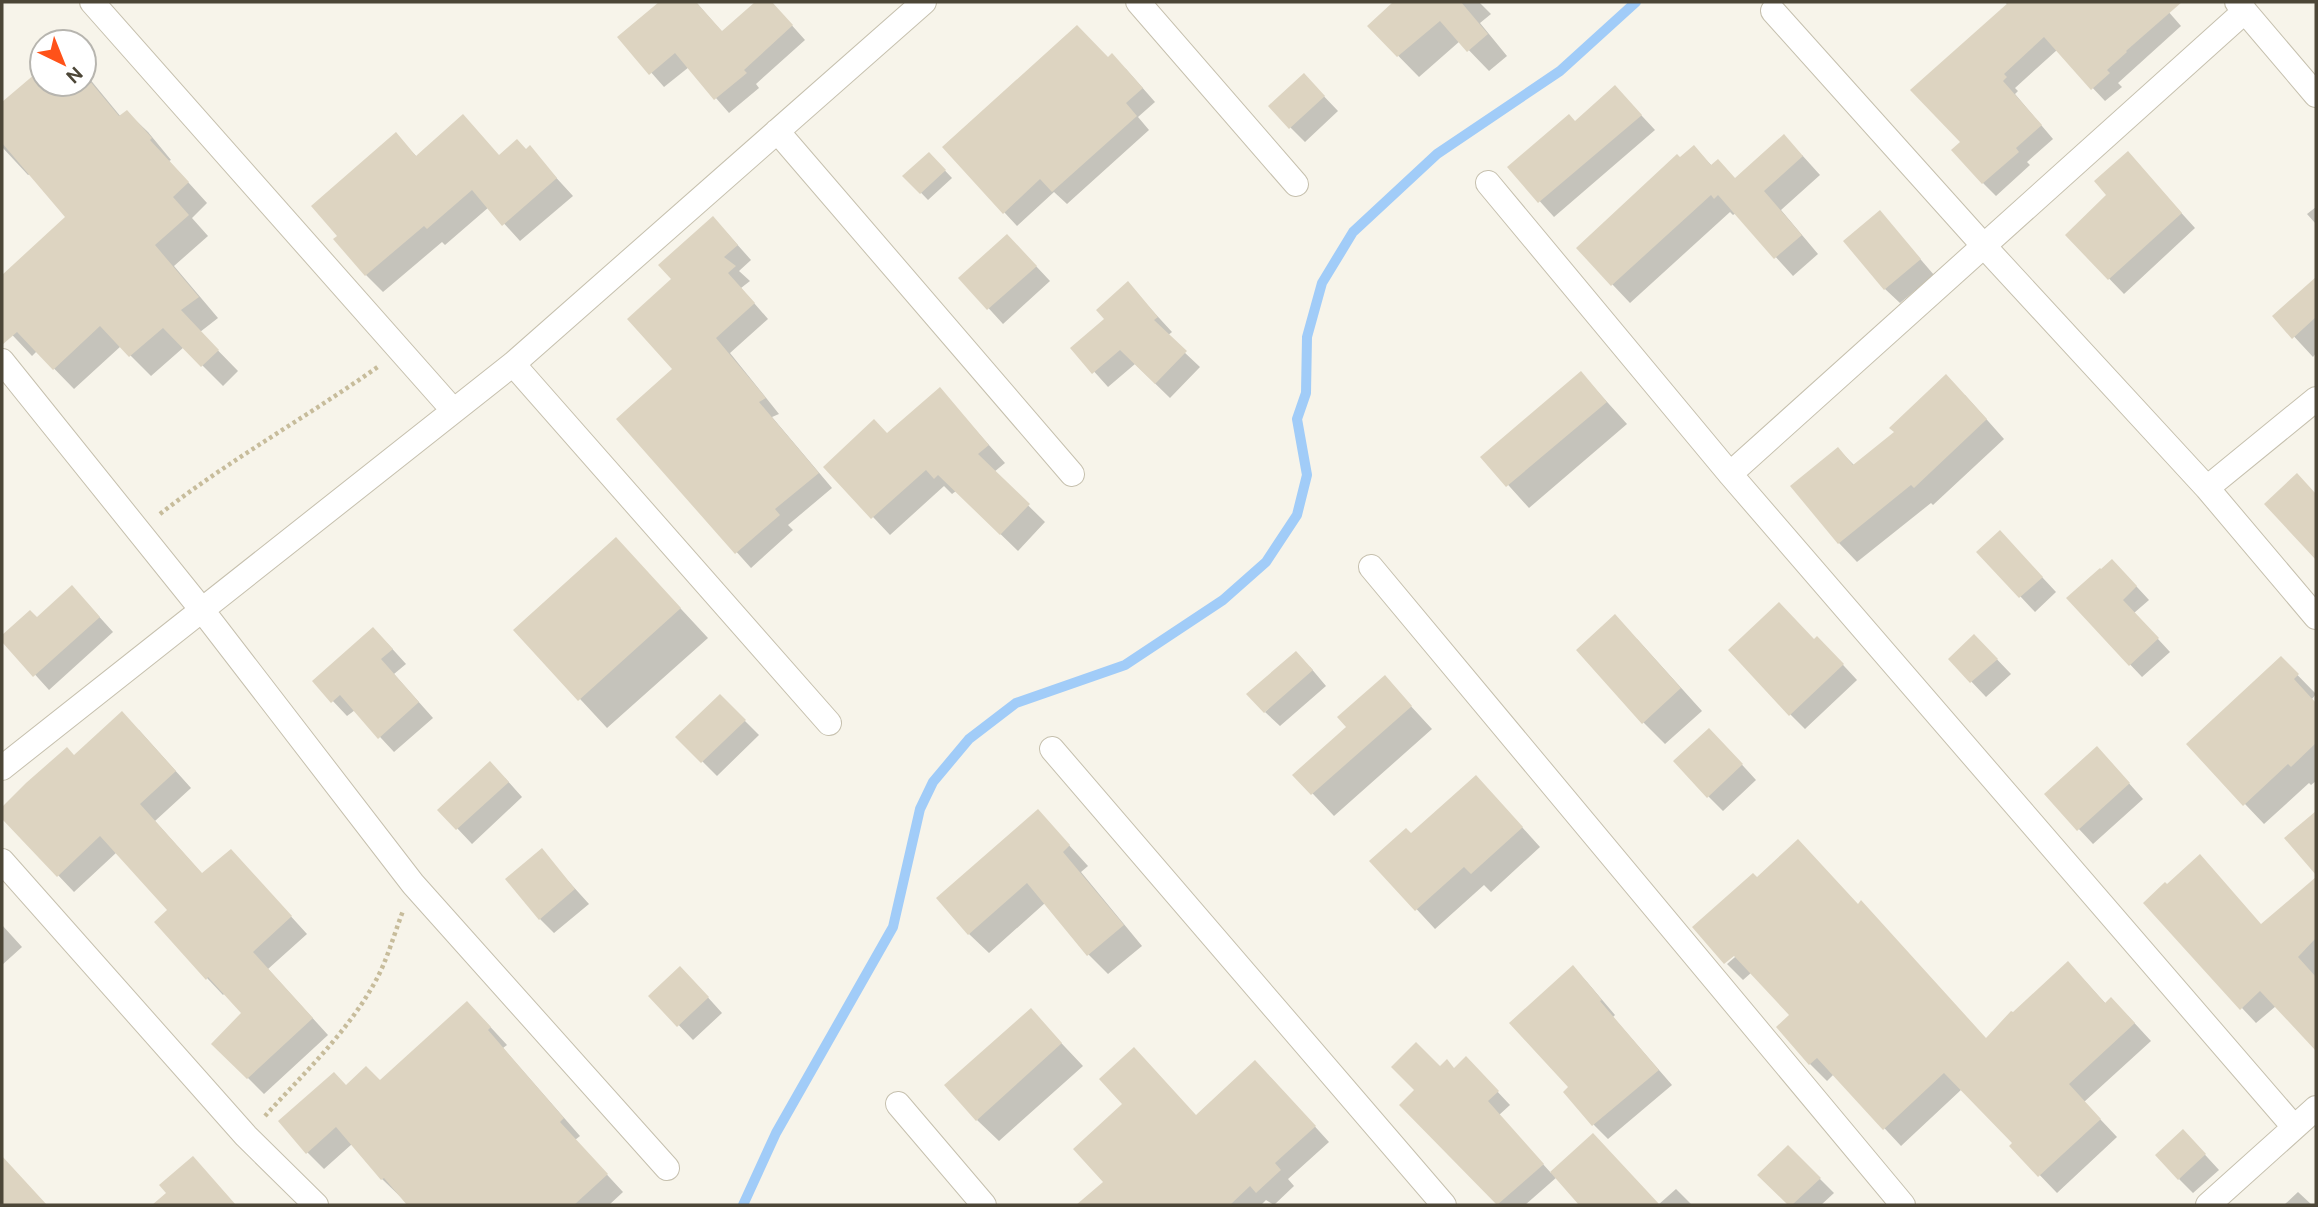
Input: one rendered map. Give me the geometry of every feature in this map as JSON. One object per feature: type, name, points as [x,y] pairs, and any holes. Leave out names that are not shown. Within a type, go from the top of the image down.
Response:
[{"type":"street","points":[[92,2],[453,410]]},
{"type":"street","points":[[2,768],[513,364],[925,2]]},
{"type":"street","points":[[1139,2],[1296,184]]},
{"type":"street","points":[[1730,474],[2241,6],[2316,94]]},
{"type":"street","points":[[1773,11],[1983,245],[2207,488],[2316,617]]},
{"type":"street","points":[[777,131],[1072,474]]},
{"type":"street","points":[[1488,183],[1730,474],[2294,1128]]},
{"type":"street","points":[[2,361],[202,610],[413,884],[667,1168]]},
{"type":"street","points":[[513,364],[829,723]]},
{"type":"street","points":[[2207,488],[2316,399]]},
{"type":"street","points":[[1371,567],[1903,1205]]},
{"type":"street","points":[[1052,750],[1444,1205]]},
{"type":"street","points":[[2,861],[246,1136],[316,1205]]},
{"type":"street","points":[[898,1104],[984,1205]]},
{"type":"street","points":[[2208,1205],[2316,1108]]},
{"type":"path","points":[[139,531],[237,458],[329,401],[399,351]]},
{"type":"path","points":[[246,1136],[334,1040],[357,1010],[376,981],[413,884]]},
{"type":"building","points":[[659,2],[696,2],[722,31],[755,2],[772,2],[793,25],[744,70],[747,73],[714,100],[675,53],[649,75],[617,37]]},
{"type":"building","points":[[1393,2],[1461,2],[1488,34],[1467,52],[1440,21],[1397,57],[1367,26]]},
{"type":"building","points":[[2009,2],[2182,2],[2126,51],[2107,70],[2110,73],[2091,90],[2044,37],[2004,74],[2007,77],[2003,81],[2042,125],[2016,148],[2019,152],[1982,184],[1951,150],[1960,142],[1910,90]]},
{"type":"building","points":[[1077,25],[1108,57],[1112,53],[1143,88],[1126,103],[1137,116],[1052,192],[1040,179],[1003,214],[942,147]]},
{"type":"building","points":[[1304,73],[1325,96],[1289,129],[1268,106]]},
{"type":"building","points":[[28,80],[28,98],[98,98],[98,91],[119,116],[127,110],[152,138],[150,140],[189,182],[173,197],[189,215],[155,245],[199,297],[181,310],[219,350],[201,367],[163,328],[129,357],[100,326],[53,370],[17,332],[2,345],[2,275],[65,217],[2,143],[2,102]]},
{"type":"building","points":[[1615,85],[1642,115],[1538,203],[1507,167],[1569,114],[1575,121]]},
{"type":"building","points":[[463,114],[499,155],[517,139],[526,149],[530,145],[557,178],[502,226],[472,190],[427,229],[424,226],[365,276],[333,239],[337,236],[311,206],[396,132],[416,156]]},
{"type":"building","points":[[1784,134],[1803,156],[1764,191],[1802,235],[1774,259],[1718,195],[1714,199],[1711,195],[1611,286],[1576,248],[1677,154],[1680,157],[1694,145],[1711,165],[1718,159],[1735,178]]},
{"type":"building","points":[[2128,151],[2182,213],[2108,280],[2065,235],[2106,195],[2094,181]]},
{"type":"building","points":[[929,152],[946,170],[920,194],[902,176]]},
{"type":"building","points":[[1880,210],[1921,259],[1884,290],[1843,241]]},
{"type":"building","points":[[713,216],[738,245],[724,257],[736,266],[728,273],[755,303],[716,338],[766,398],[759,402],[819,473],[775,509],[780,515],[735,554],[616,419],[672,369],[627,319],[671,279],[658,265]]},
{"type":"building","points":[[1007,234],[1037,266],[987,310],[958,278]]},
{"type":"building","points":[[2316,277],[2316,317],[2292,339],[2272,316]]},
{"type":"building","points":[[1128,281],[1158,317],[1154,320],[1187,351],[1155,384],[1120,350],[1092,374],[1070,348],[1104,319],[1096,310]]},
{"type":"building","points":[[1581,371],[1607,402],[1506,487],[1480,457]]},
{"type":"building","points":[[1946,374],[1987,419],[1914,488],[1911,485],[1838,544],[1790,486],[1838,447],[1853,465],[1894,432],[1889,428]]},
{"type":"building","points":[[940,387],[989,445],[978,454],[1030,504],[1000,535],[938,475],[934,479],[926,470],[871,519],[823,467],[874,419],[887,433]]},
{"type":"building","points":[[2297,473],[2316,494],[2316,560],[2264,504]]},
{"type":"building","points":[[2000,530],[2043,577],[2019,598],[1976,552]]},
{"type":"building","points":[[616,537],[681,608],[578,701],[513,630]]},
{"type":"building","points":[[2112,559],[2137,586],[2123,600],[2159,638],[2129,666],[2066,598]]},
{"type":"building","points":[[72,585],[100,617],[33,677],[2,642],[2,635],[30,610],[37,617]]},
{"type":"building","points":[[1779,602],[1814,639],[1817,636],[1844,664],[1789,716],[1728,650]]},
{"type":"building","points":[[1615,614],[1681,688],[1642,724],[1576,650]]},
{"type":"building","points":[[373,627],[393,649],[381,659],[419,702],[378,739],[340,695],[331,703],[312,681]]},
{"type":"building","points":[[1974,634],[1998,659],[1970,683],[1948,659]]},
{"type":"building","points":[[1296,651],[1313,670],[1264,713],[1246,694]]},
{"type":"building","points":[[2281,656],[2299,674],[2294,679],[2316,703],[2316,743],[2291,767],[2288,764],[2243,806],[2186,744]]},
{"type":"building","points":[[1385,675],[1412,706],[1311,795],[1292,775],[1346,727],[1337,717]]},
{"type":"building","points":[[720,694],[746,720],[701,763],[675,737]]},
{"type":"building","points":[[122,711],[176,771],[140,804],[202,873],[231,849],[292,916],[253,952],[313,1018],[247,1079],[211,1044],[241,1013],[208,977],[206,980],[154,922],[167,910],[100,836],[57,877],[2,819],[2,807],[26,783],[67,747],[74,755]]},
{"type":"building","points":[[1709,728],[1743,764],[1707,798],[1673,761]]},
{"type":"building","points":[[2097,746],[2130,783],[2077,831],[2044,794]]},
{"type":"building","points":[[490,761],[509,782],[456,830],[437,810]]},
{"type":"building","points":[[1476,775],[1523,827],[1471,874],[1464,867],[1415,911],[1369,861],[1406,828],[1411,833]]},
{"type":"building","points":[[1038,809],[1070,845],[1063,852],[1124,925],[1087,956],[1027,883],[968,935],[936,898]]},
{"type":"building","points":[[2316,811],[2316,875],[2284,838]]},
{"type":"building","points":[[1798,839],[1858,904],[1861,900],[1986,1038],[2011,1011],[2068,961],[2105,1003],[2111,997],[2135,1023],[2069,1084],[2101,1119],[2038,1177],[2009,1146],[2012,1143],[1944,1073],[1883,1130],[1817,1058],[1809,1065],[1776,1027],[1789,1015],[1734,956],[1724,964],[1692,927],[1753,873],[1757,877]]},
{"type":"building","points":[[542,848],[575,889],[539,920],[505,879]]},
{"type":"building","points":[[2200,854],[2261,924],[2316,877],[2316,938],[2298,957],[2316,977],[2316,1051],[2260,991],[2240,1010],[2143,903]]},
{"type":"building","points":[[1573,965],[1659,1070],[1592,1126],[1563,1092],[1568,1087],[1509,1023]]},
{"type":"building","points":[[680,966],[709,997],[677,1027],[648,996]]},
{"type":"building","points":[[467,1001],[491,1027],[488,1030],[564,1118],[560,1122],[608,1174],[574,1205],[407,1205],[384,1178],[381,1180],[336,1127],[306,1154],[278,1121],[334,1072],[346,1085],[366,1066],[380,1080]]},
{"type":"building","points":[[1031,1008],[1062,1043],[976,1121],[944,1085]]},
{"type":"building","points":[[1416,1042],[1440,1066],[1447,1059],[1454,1068],[1466,1056],[1499,1091],[1488,1101],[1544,1164],[1497,1205],[1399,1105],[1414,1090],[1391,1067]]},
{"type":"building","points":[[1134,1047],[1196,1115],[1255,1060],[1316,1126],[1275,1163],[1281,1170],[1256,1193],[1250,1186],[1230,1205],[1076,1205],[1103,1182],[1073,1149],[1122,1104],[1099,1079]]},
{"type":"building","points":[[2183,1129],[2206,1154],[2178,1180],[2155,1155]]},
{"type":"building","points":[[1593,1133],[1660,1205],[1579,1205],[1550,1172]]},
{"type":"building","points":[[1788,1145],[1821,1178],[1792,1205],[1788,1205],[1757,1175]]},
{"type":"building","points":[[2,1156],[47,1205],[2,1205]]},
{"type":"building","points":[[193,1156],[236,1205],[152,1205],[166,1193],[159,1185]]},
{"type":"waterway","points":[[743,1205],[776,1133],[893,927],[920,809],[933,782],[969,739],[1016,703],[1125,665],[1223,600],[1266,562],[1297,515],[1307,475],[1297,419],[1306,393],[1307,337],[1322,283],[1353,232],[1437,154],[1560,71],[1636,2]]}]
